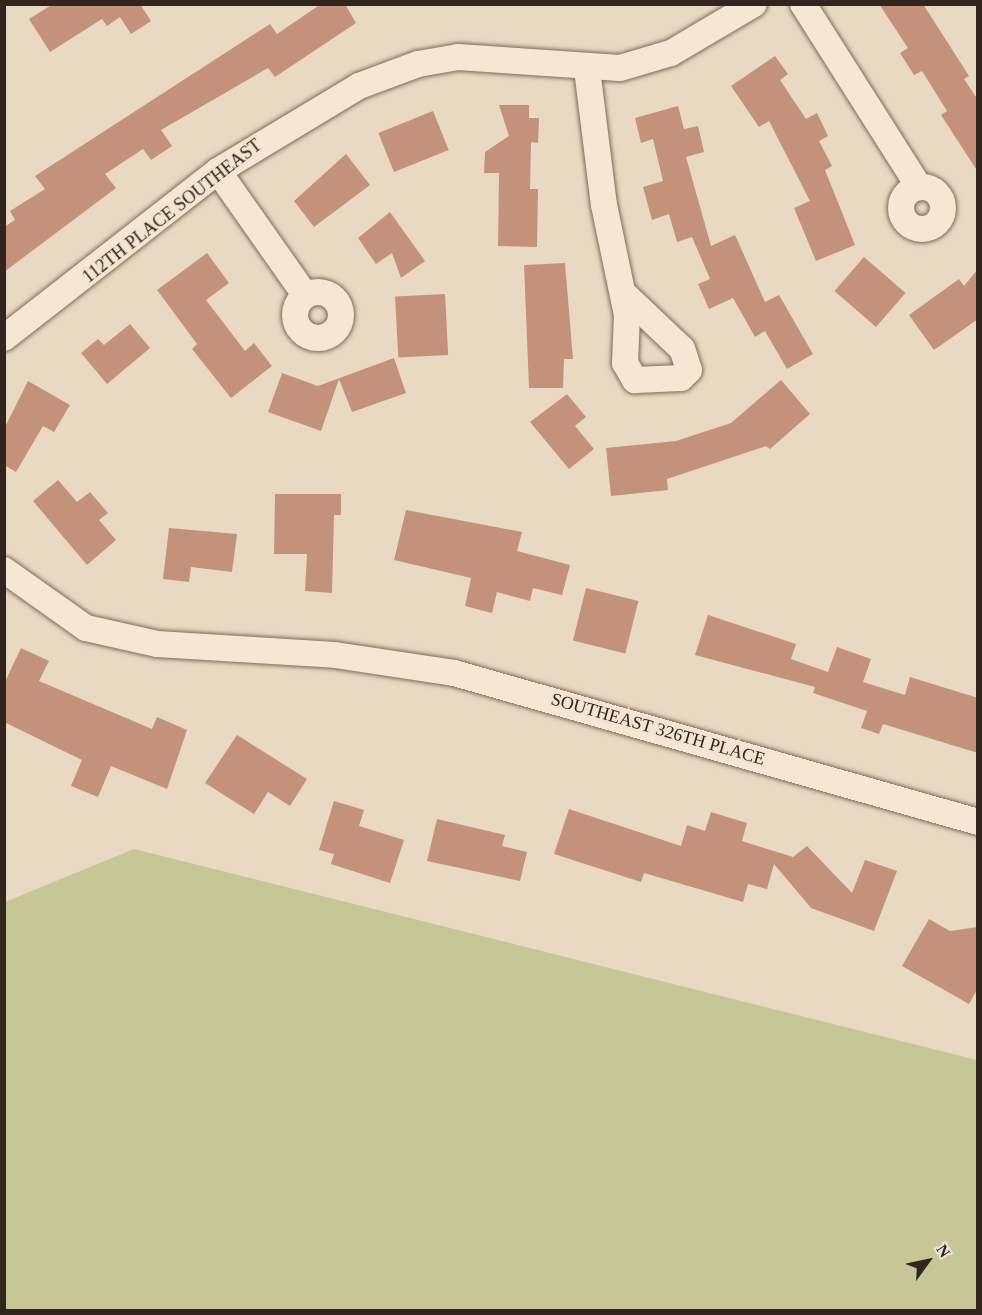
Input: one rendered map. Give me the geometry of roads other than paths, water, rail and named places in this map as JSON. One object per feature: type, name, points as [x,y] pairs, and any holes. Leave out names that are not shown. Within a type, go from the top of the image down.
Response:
[{"type":"street","name":"112TH PLACE SOUTHEAST","points":[[4,338],[218,171],[338,96],[418,64],[485,56],[586,69],[620,68],[663,56],[754,4]]},
{"type":"street","points":[[803,4],[919,188]]},
{"type":"street","points":[[586,69],[604,205],[623,293]]},
{"type":"street","points":[[218,171],[305,295]]},
{"type":"street","name":"SOUTHEAST 326TH PLACE","points":[[4,570],[86,628],[157,644],[335,655],[529,692],[978,822]]}]
